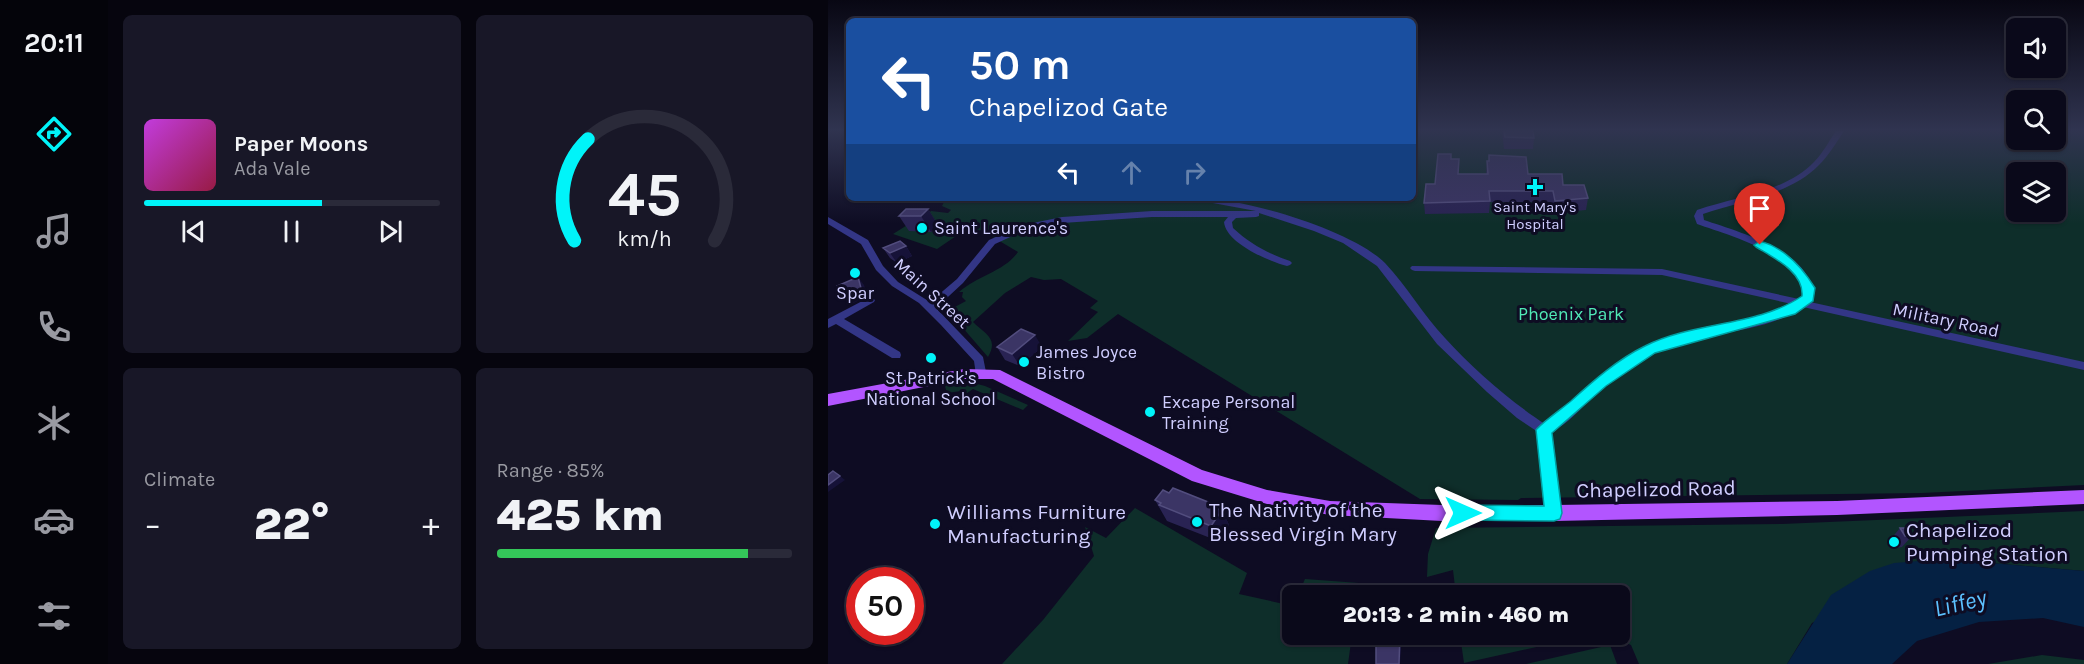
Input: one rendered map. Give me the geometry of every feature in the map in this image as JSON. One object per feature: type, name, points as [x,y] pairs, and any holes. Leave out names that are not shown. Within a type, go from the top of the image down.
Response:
[{"type":"main road","name":"Chapelizod Road","points":[[828,400],[964,374],[980,372],[995,374],[1189,473],[1258,495],[1330,508],[1554,513],[1837,508],[2084,497]]},
{"type":"street","points":[[1544,430],[1555,424],[1601,382],[1650,349],[1679,339],[1790,311],[1809,298],[1809,288],[1799,272],[1784,258],[1766,247],[1700,222],[1698,216],[1700,212],[1768,190],[1799,177],[1817,162]]},
{"type":"street","points":[[1216,201],[1271,213],[1346,241],[1380,264],[1441,342],[1514,409],[1544,430],[1554,513]]},
{"type":"street","points":[[1242,213],[1233,216],[1228,222],[1229,229],[1238,239],[1269,257],[1287,263]]},
{"type":"street","points":[[930,308],[960,281],[998,239],[1026,227],[1062,220],[1152,214],[1271,213]]},
{"type":"street","name":"Main Street","points":[[828,220],[865,242],[879,268],[895,284],[930,308],[980,360],[980,372]]},
{"type":"street","name":"Military Road","points":[[1415,268],[1662,272],[2084,366]]},
{"type":"street","points":[[832,321],[870,300]]},
{"type":"street","points":[[832,321],[896,355]]},
{"type":"green space","name":"Phoenix Park","points":[[1416,162],[2084,162],[2084,485],[1922,493],[1521,498],[1518,500],[1420,499],[1118,314],[1087,338],[1068,341],[1098,312],[1090,308],[1098,301],[1061,279],[1044,280],[1031,277],[1005,293],[973,322],[986,333],[991,341],[991,351],[988,357],[956,320],[958,315],[951,309],[966,301],[962,297],[963,292],[959,292],[966,286],[1006,264],[1018,252],[981,230],[968,235],[962,232],[937,249],[893,234],[920,217],[926,217],[931,211],[948,213],[951,210],[942,206],[944,201],[1416,201]]},
{"type":"green space","points":[[962,380],[985,386],[1028,405],[1023,410],[973,389],[954,402],[961,391],[947,393],[944,383]]},
{"type":"green space","points":[[1135,508],[1247,573],[1239,594],[1282,604],[1282,645],[1351,645],[1348,664],[1002,664],[1043,620],[1094,556],[1085,527],[1106,538]]},
{"type":"green space","points":[[2084,511],[2084,571],[1944,559],[1812,623],[1787,664],[1639,664],[1630,645],[1630,585],[1455,585],[1453,570],[1427,577],[1428,554],[1436,528],[1782,524]]},
{"type":"green space","points":[[1305,579],[1359,583],[1359,585],[1302,585]]},
{"type":"green space","points":[[1462,645],[1546,645],[1464,663]]},
{"type":"green space","points":[[1610,645],[1617,664],[1526,664]]},
{"type":"green space","points":[[2042,655],[2084,660],[2084,664],[1988,664]]},
{"type":"water","name":"Liffey","points":[[1944,559],[2084,571],[2084,627],[2043,618],[1979,622],[1917,641],[1892,664],[1787,664],[1831,595],[1870,571],[1894,563]]},
{"type":"building","points":[[1437,162],[1459,162],[1458,174],[1488,174],[1487,162],[1527,162],[1528,174],[1562,174],[1563,185],[1584,185],[1588,198],[1555,201],[1553,191],[1489,191],[1490,201],[1424,203],[1426,184],[1435,184]]},
{"type":"building","points":[[906,209],[928,209],[921,216],[899,216]]},
{"type":"building","points":[[900,241],[906,246],[890,253],[883,248]]},
{"type":"building","points":[[858,277],[861,288],[845,296],[837,286]]},
{"type":"building","points":[[1021,329],[1035,335],[1012,354],[997,347]]},
{"type":"building","points":[[833,471],[840,476],[828,485],[828,475]]},
{"type":"building","points":[[1173,488],[1218,506],[1217,508],[1222,510],[1211,526],[1159,505],[1161,503],[1155,500],[1163,490],[1169,493]]},
{"type":"building","points":[[1900,528],[1908,528],[1912,536],[1905,536]]},
{"type":"building","points":[[1376,645],[1400,645],[1399,664],[1376,664]]},
{"type":"place","name":"Saint Mary's Hospital","points":[[1535,187]]},
{"type":"place","name":"Saint Laurence's","points":[[922,228]]},
{"type":"place","name":"Spar","points":[[855,273]]},
{"type":"place","name":"St Patrick's National School","points":[[931,358]]},
{"type":"place","name":"James Joyce Bistro","points":[[1024,362]]},
{"type":"place","name":"Excape Personal Training","points":[[1150,412]]},
{"type":"place","name":"The Nativity of the Blessed Virgin Mary","points":[[1197,522]]},
{"type":"place","name":"Williams Furniture Manufacturing","points":[[935,524]]},
{"type":"place","name":"Chapelizod Pumping Station","points":[[1894,542]]},
{"type":"route","points":[[1463,513],[1554,513],[1544,430],[1555,424],[1601,382],[1650,349],[1679,339],[1790,311],[1809,298],[1809,288],[1799,272],[1784,258],[1760,245]]}]
